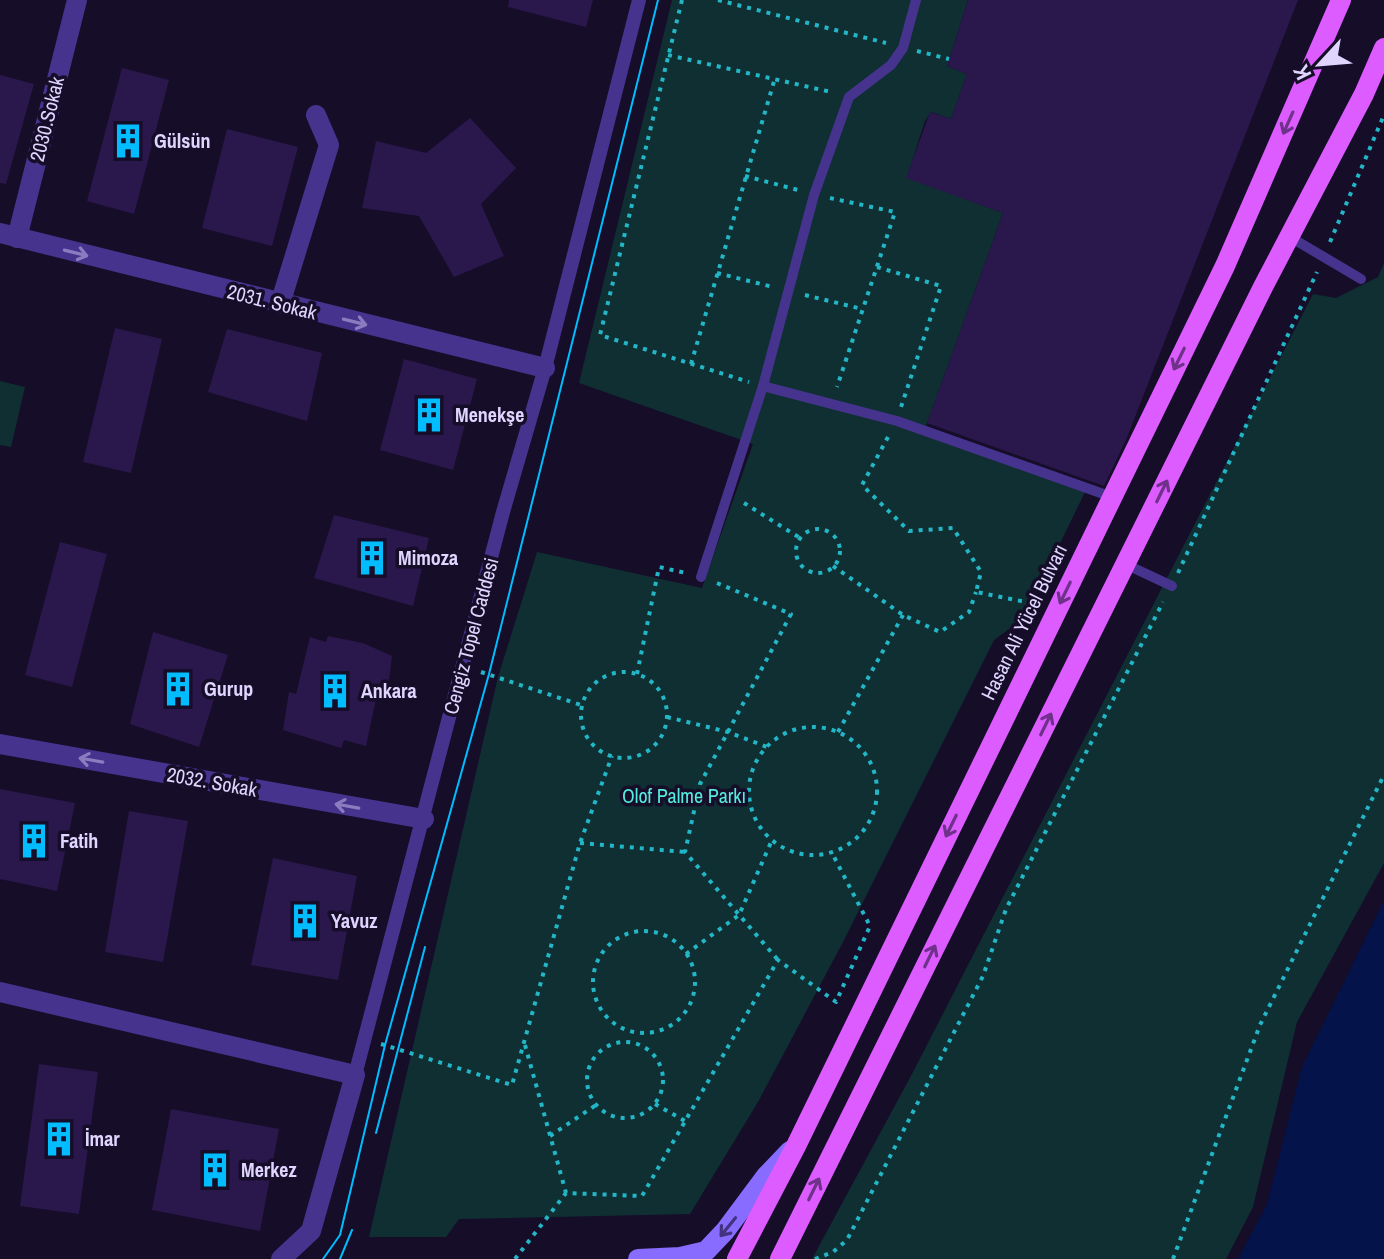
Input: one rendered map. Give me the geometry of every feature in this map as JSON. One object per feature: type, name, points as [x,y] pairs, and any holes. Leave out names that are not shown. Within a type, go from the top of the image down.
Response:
[{"type":"main road","name":"Hasan Ali Yücel Bulvarı","points":[[737,1259],[796,1146],[1225,266],[1341,0]]},
{"type":"main road","points":[[780,1259],[1125,564],[1364,94],[1384,48]]},
{"type":"main road","points":[[638,1259],[680,1257],[706,1251],[766,1176],[796,1146]]},
{"type":"street","name":"2030.Sokak","points":[[8,236],[77,0]]},
{"type":"street","name":"Cengiz Topel Caddesi","points":[[281,1259],[311,1231],[424,819],[503,512],[545,368],[639,0]]},
{"type":"street","points":[[280,304],[329,145],[316,115]]},
{"type":"street","name":"2031. Sokak","points":[[8,236],[545,368]]},
{"type":"street","name":"2032. Sokak","points":[[0,744],[424,819]]},
{"type":"street","points":[[0,992],[355,1075]]},
{"type":"lane","points":[[701,577],[763,386],[814,195],[849,97],[891,65],[903,48],[916,0]]},
{"type":"lane","points":[[1290,237],[1361,279]]},
{"type":"lane","points":[[763,386],[897,421],[1112,497]]},
{"type":"lane","points":[[1125,564],[1172,586]]},
{"type":"path","points":[[682,0],[600,335],[763,386]]},
{"type":"path","points":[[718,0],[949,59]]},
{"type":"path","points":[[668,55],[849,97]]},
{"type":"path","points":[[691,364],[775,78]]},
{"type":"path","points":[[815,1259],[833,1252],[847,1240],[983,976],[1006,909],[1172,586],[1297,320],[1384,115]]},
{"type":"path","points":[[745,176],[895,212],[832,405]]},
{"type":"path","points":[[833,566],[903,615],[940,632],[969,612],[981,572],[953,528],[909,531],[862,485],[897,421],[941,286],[877,267]]},
{"type":"path","points":[[728,493],[800,538]]},
{"type":"path","points":[[812,529],[832,534],[839,547],[837,561],[821,573],[807,570],[801,566],[796,552],[800,538],[812,529]]},
{"type":"path","points":[[637,674],[659,567],[701,577],[791,614],[700,784],[685,852]]},
{"type":"path","points":[[976,592],[1031,603]]},
{"type":"path","points":[[838,732],[903,615]]},
{"type":"path","points":[[463,666],[581,705]]},
{"type":"path","points":[[623,671],[637,674],[660,690],[667,717],[664,731],[646,752],[633,757],[612,756],[593,746],[585,734],[581,705],[596,681],[623,671]]},
{"type":"path","points":[[667,717],[728,732],[767,747]]},
{"type":"path","points":[[803,728],[838,732],[860,747],[872,765],[878,787],[875,808],[866,828],[851,843],[832,853],[810,855],[789,850],[772,840],[758,824],[751,804],[750,784],[755,764],[767,747],[783,734],[803,728]]},
{"type":"path","points":[[365,1038],[512,1085],[580,843],[612,756]]},
{"type":"path","points":[[1173,1259],[1260,1025],[1384,775]]},
{"type":"path","points":[[686,954],[739,915],[772,840]]},
{"type":"path","points":[[580,843],[685,852],[778,960],[836,1002],[870,926],[832,853]]},
{"type":"path","points":[[643,931],[660,933],[675,941],[686,954],[693,969],[695,986],[691,1002],[682,1016],[669,1027],[653,1033],[637,1033],[614,1023],[598,1005],[593,988],[594,971],[600,955],[611,942],[626,934],[643,931]]},
{"type":"path","points":[[566,1193],[642,1196],[778,960]]},
{"type":"path","points":[[629,1043],[637,1033]]},
{"type":"path","points":[[524,1042],[566,1193]]},
{"type":"path","points":[[629,1043],[646,1049],[656,1057],[661,1068],[661,1093],[655,1104],[634,1117],[621,1118],[609,1115],[596,1105],[587,1086],[587,1073],[592,1061],[610,1045],[629,1043]]},
{"type":"path","points":[[655,1104],[685,1121]]},
{"type":"path","points":[[550,1136],[596,1105]]},
{"type":"path","points":[[515,1259],[566,1193]]},
{"type":"green space","name":"Olof Palme Parkı","points":[[672,0],[968,0],[947,66],[967,74],[951,119],[931,112],[925,121],[907,177],[1003,213],[926,426],[1088,486],[1023,619],[994,640],[843,942],[758,1102],[690,1214],[459,1219],[446,1237],[369,1237],[498,677],[537,552],[702,588],[753,444],[579,383]]},
{"type":"green space","points":[[1384,263],[1384,863],[1297,1022],[1253,1207],[1226,1259],[812,1259],[912,1074],[1313,294],[1336,298],[1378,277]]},
{"type":"green space","points":[[0,381],[25,387],[11,447],[0,445]]},
{"type":"shaded area","points":[[1384,901],[1384,1259],[1238,1259],[1267,1204],[1302,1067]]},
{"type":"building","points":[[509,0],[593,0],[586,27],[508,7]]},
{"type":"building","points":[[968,0],[1298,0],[1126,440],[1104,486],[927,423],[1003,213],[906,178],[930,112],[951,119],[967,74],[947,66]]},
{"type":"building","name":"Gülsün","points":[[122,68],[169,80],[134,214],[87,201]]},
{"type":"building","points":[[0,75],[34,84],[6,184],[0,183]]},
{"type":"building","points":[[470,118],[516,168],[481,204],[504,256],[454,277],[419,216],[362,208],[376,141],[426,153]]},
{"type":"building","points":[[227,129],[298,147],[272,246],[202,228]]},
{"type":"building","points":[[115,328],[162,339],[131,473],[83,462]]},
{"type":"building","points":[[227,329],[322,353],[307,421],[208,392]]},
{"type":"building","name":"Menekşe","points":[[404,359],[477,379],[453,470],[380,450]]},
{"type":"building","name":"Mimoza","points":[[334,515],[429,538],[413,606],[314,578]]},
{"type":"building","points":[[60,542],[107,554],[72,687],[25,675]]},
{"type":"building","name":"Gurup","points":[[153,632],[228,655],[199,747],[130,724]]},
{"type":"building","name":"Ankara","points":[[328,636],[363,643],[392,656],[387,696],[377,694],[366,746],[344,740],[341,748],[283,730],[289,692],[296,694],[310,637],[326,642]]},
{"type":"building","name":"Fatih","points":[[0,789],[75,803],[57,891],[0,879]]},
{"type":"building","points":[[129,811],[188,821],[163,962],[105,952]]},
{"type":"building","name":"Yavuz","points":[[273,858],[357,876],[338,980],[251,965]]},
{"type":"building","name":"İmar","points":[[39,1064],[98,1072],[79,1214],[20,1206]]},
{"type":"building","name":"Merkez","points":[[171,1109],[279,1129],[260,1231],[152,1210]]},
{"type":"tram line","points":[[323,1259],[340,1235],[385,1045],[489,674],[658,0]]},
{"type":"tram line","points":[[376,1133],[425,947]]},
{"type":"tram line","points":[[340,1259],[352,1230]]},
{"type":"place","name":"Gülsün","points":[[128,141]]},
{"type":"place","name":"Menekşe","points":[[429,415]]},
{"type":"place","name":"Mimoza","points":[[372,558]]},
{"type":"place","name":"Gurup","points":[[178,689]]},
{"type":"place","name":"Ankara","points":[[335,691]]},
{"type":"place","name":"Fatih","points":[[34,841]]},
{"type":"place","name":"Yavuz","points":[[305,921]]},
{"type":"place","name":"İmar","points":[[59,1139]]},
{"type":"place","name":"Merkez","points":[[215,1170]]}]
